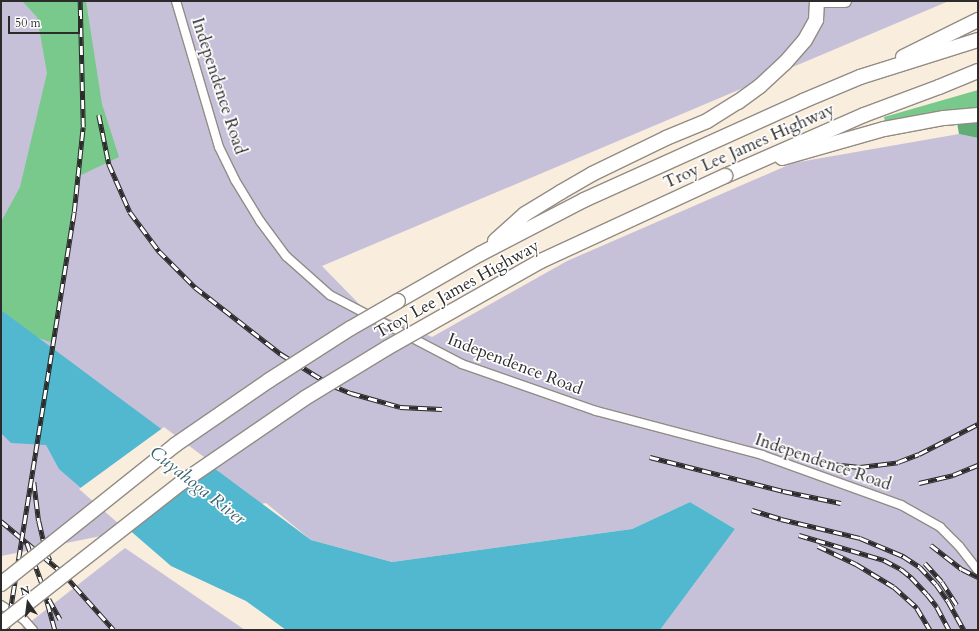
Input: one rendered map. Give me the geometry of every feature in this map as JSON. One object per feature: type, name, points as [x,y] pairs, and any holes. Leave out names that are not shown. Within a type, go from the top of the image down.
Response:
[{"type":"highway","points":[[480,254],[525,214],[561,192],[599,171],[716,116],[760,86],[785,63],[805,40],[816,20],[818,1]]},
{"type":"highway","points":[[860,77],[978,20]]},
{"type":"highway","name":"Troy Lee James Highway","points":[[1,584],[182,441],[268,381],[345,332],[480,254],[584,200],[803,101],[860,77],[972,42]]},
{"type":"highway","name":"Troy Lee James Highway","points":[[1,624],[181,483],[306,398],[387,348],[542,261],[724,176],[864,115],[939,88],[978,71]]},
{"type":"highway","points":[[939,88],[978,82]]},
{"type":"highway","points":[[724,176],[884,129],[944,118],[978,115]]},
{"type":"main road","points":[[818,1],[845,1]]},
{"type":"street","name":"Independence Road","points":[[176,1],[219,147],[235,180],[260,221],[286,256],[330,295],[462,364],[596,410],[762,455],[902,505],[940,527],[959,546],[978,570]]},
{"type":"street","points":[[1,605],[24,620],[33,630]]},
{"type":"shaded area","points":[[1,1],[949,1],[322,266],[363,308],[432,337],[567,261],[793,163],[959,134],[978,138],[978,630],[660,630],[735,529],[690,502],[632,529],[392,562],[311,540],[266,503],[1,556]]},
{"type":"shaded area","points":[[125,548],[245,630],[20,630]]},
{"type":"green space","points":[[22,1],[86,1],[102,104],[119,157],[77,177],[53,343],[36,337],[1,310],[1,222],[20,187],[47,73],[37,17]]},
{"type":"green space","points":[[978,90],[978,108],[924,114],[885,121],[884,117]]},
{"type":"green space","points":[[978,115],[978,138],[959,134],[956,117]]},
{"type":"water","name":"Cuyahoga River","points":[[1,310],[311,540],[392,562],[632,529],[690,502],[735,529],[660,630],[286,630],[246,601],[171,566],[59,469],[46,445],[11,443],[1,433]]},
{"type":"pier","points":[[164,427],[216,466],[171,497],[127,531],[79,489]]},
{"type":"railway","points":[[7,630],[74,212],[83,127],[80,1]]},
{"type":"railway","points":[[99,115],[109,164],[130,212],[159,251],[195,287],[281,354],[331,385],[351,393],[400,407],[442,409]]},
{"type":"railway","points":[[831,464],[860,467],[898,462],[919,454],[978,424]]},
{"type":"railway","points":[[650,457],[783,491],[841,503]]},
{"type":"railway","points":[[919,483],[953,475],[978,465]]},
{"type":"railway","points":[[34,482],[39,521],[46,551],[50,560]]},
{"type":"railway","points":[[752,510],[781,519],[860,538],[903,556],[920,567],[936,584],[948,601],[964,630]]},
{"type":"railway","points":[[1,521],[63,573],[114,630]]},
{"type":"railway","points":[[799,535],[884,560],[901,569],[927,594],[937,607],[949,630]]},
{"type":"railway","points":[[27,543],[43,586],[55,630]]},
{"type":"railway","points":[[931,545],[962,569],[978,577]]},
{"type":"railway","points":[[818,546],[856,564],[894,587],[917,608],[930,630]]},
{"type":"railway","points":[[925,563],[942,582],[957,605]]},
{"type":"railway","points":[[49,599],[60,619]]}]
